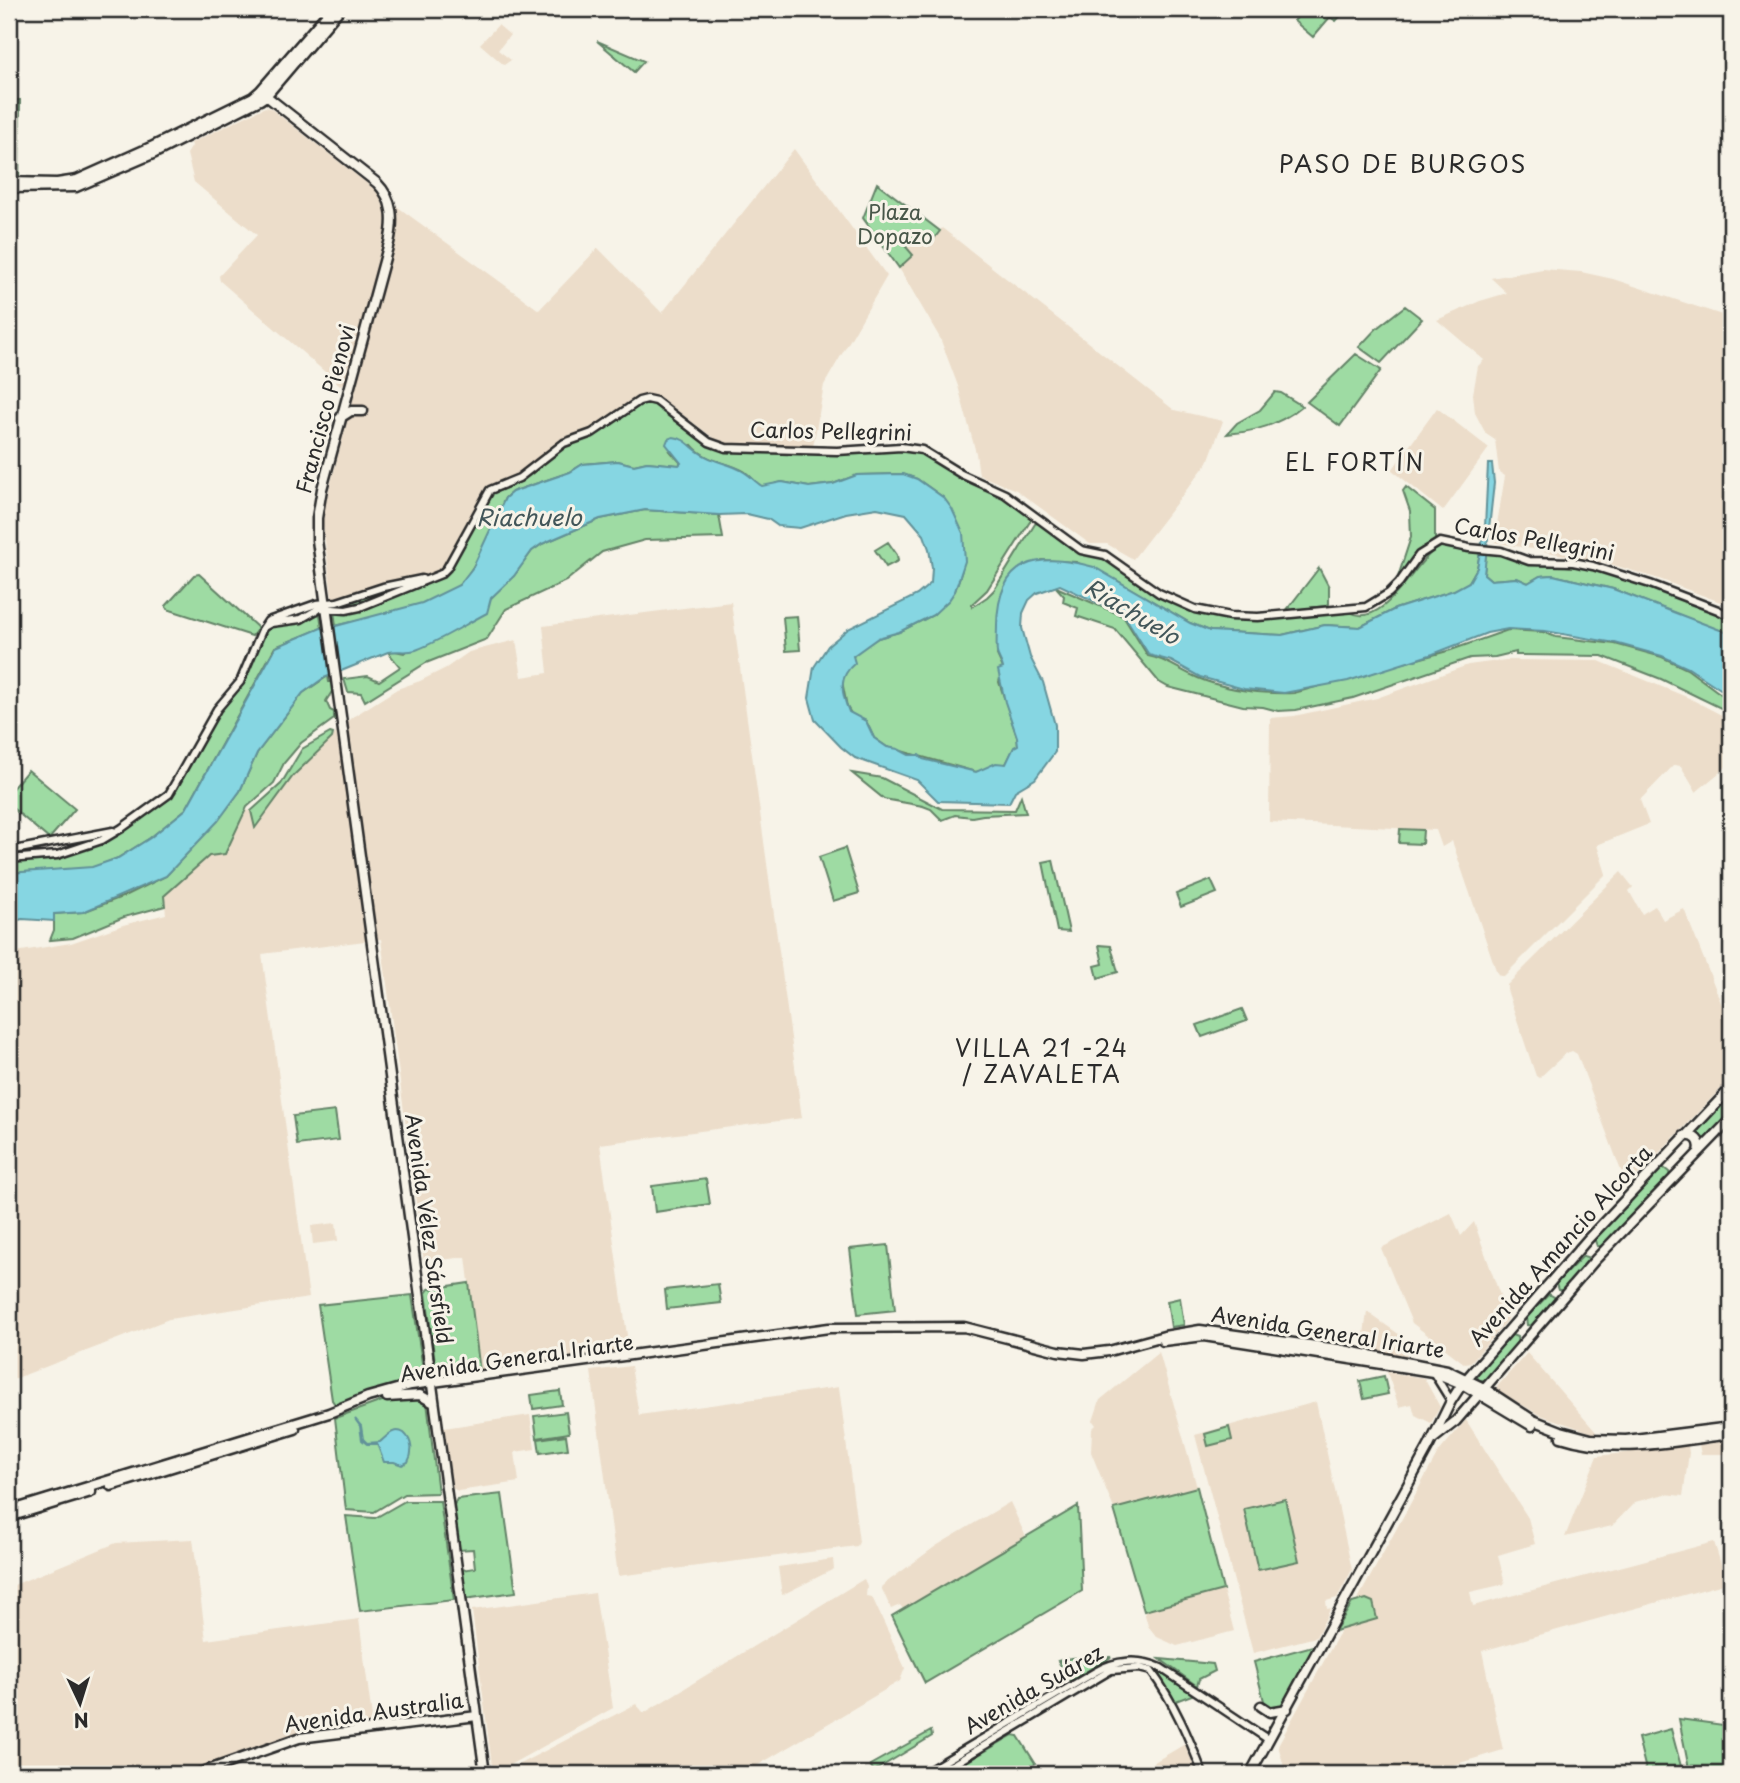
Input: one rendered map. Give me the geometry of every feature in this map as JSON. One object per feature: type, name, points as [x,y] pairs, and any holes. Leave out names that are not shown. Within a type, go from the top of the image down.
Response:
[{"type":"main road","points":[[9,182],[57,183],[77,180],[263,93],[331,9]]},
{"type":"main road","points":[[9,188],[76,187],[155,153],[263,93],[340,9]]},
{"type":"main road","name":"Francisco Pienovi","points":[[263,93],[376,183],[391,204],[393,223],[389,243],[340,418],[317,518],[317,540],[328,625]]},
{"type":"main road","points":[[340,418],[351,411],[363,411]]},
{"type":"main road","name":"Avenida Vélez Sársfield","points":[[328,625],[485,1774]]},
{"type":"main road","name":"Avenida Amancio Alcorta","points":[[1250,1774],[1433,1439],[1451,1401],[1465,1381],[1587,1240],[1731,1088]]},
{"type":"main road","name":"Avenida Amancio Alcorta","points":[[1433,1439],[1456,1421],[1595,1261],[1731,1119]]},
{"type":"main road","points":[[1684,1136],[1697,1139],[1699,1152]]},
{"type":"main road","name":"Avenida General Iriarte","points":[[9,1511],[329,1413],[375,1395],[431,1384],[837,1329],[966,1328],[1077,1357],[1091,1357],[1175,1339],[1204,1336],[1433,1372],[1465,1381]]},
{"type":"main road","name":"Avenida General Iriarte","points":[[1058,1351],[1100,1353],[1164,1336],[1200,1330],[1426,1365],[1447,1370],[1465,1381]]},
{"type":"main road","points":[[1465,1381],[1540,1429],[1591,1442],[1626,1447],[1731,1434]]},
{"type":"main road","name":"Avenida General Iriarte","points":[[9,1517],[431,1384]]},
{"type":"main road","points":[[384,1397],[420,1395],[434,1403]]},
{"type":"main road","points":[[1451,1401],[1467,1406]]},
{"type":"main road","points":[[1591,1442],[1731,1427]]},
{"type":"main road","points":[[1261,1706],[1276,1712],[1287,1709]]},
{"type":"main road","name":"Avenida Australia","points":[[197,1774],[299,1738],[477,1716]]},
{"type":"street","name":"Carlos Pellegrini","points":[[438,575],[447,568],[490,490],[516,480],[570,440],[587,436],[633,405],[647,400],[665,406],[709,442],[726,448],[838,451],[890,447],[922,450],[961,474],[1005,494],[1081,550],[1105,555],[1159,593],[1195,609],[1223,615],[1258,617],[1366,607],[1396,587],[1415,558],[1434,544],[1445,542],[1473,549],[1495,550],[1524,560],[1573,562],[1609,570],[1713,607],[1731,617]]},
{"type":"street","points":[[9,859],[63,854],[102,840],[157,804],[172,790],[214,714],[240,682],[264,626],[270,620],[366,592],[438,575]]},
{"type":"street","points":[[264,626],[299,620],[325,605],[346,610],[360,607],[438,575]]},
{"type":"street","points":[[366,592],[366,599],[370,604]]},
{"type":"street","points":[[357,595],[361,600],[360,607]]},
{"type":"street","points":[[297,611],[295,617],[299,620]]},
{"type":"street","points":[[9,850],[115,831]]},
{"type":"street","points":[[1433,1372],[1451,1401]]},
{"type":"street","name":"Avenida Suárez","points":[[923,1774],[1111,1663],[1154,1664],[1269,1740]]},
{"type":"street","name":"Avenida Suárez","points":[[937,1774],[1111,1670],[1147,1668],[1182,1723],[1203,1774]]},
{"type":"shaded area","points":[[498,25],[510,35],[498,50],[511,60],[504,65],[480,44]]},
{"type":"shaded area","points":[[265,107],[270,108],[378,192],[387,213],[388,228],[345,383],[340,385],[220,281],[219,276],[257,235],[194,182],[187,154],[191,143]]},
{"type":"shaded area","points":[[794,149],[887,276],[824,385],[813,447],[728,449],[662,399],[649,395],[635,400],[595,427],[568,439],[520,481],[490,494],[449,569],[334,611],[322,517],[397,229],[395,205],[539,310],[598,248],[662,313]]},
{"type":"shaded area","points":[[942,228],[1174,410],[1223,421],[1208,462],[1133,559],[1107,544],[1090,544],[1016,490],[979,475],[976,453],[958,386],[940,338],[899,268],[913,255],[906,247],[916,235],[929,245]]},
{"type":"shaded area","points":[[1543,269],[1581,272],[1613,279],[1722,315],[1731,302],[1731,606],[1607,563],[1494,542],[1505,476],[1499,472],[1495,440],[1486,434],[1475,413],[1473,394],[1478,366],[1484,360],[1437,320],[1480,301],[1507,293],[1491,278]]},
{"type":"shaded area","points":[[1437,408],[1489,448],[1443,511],[1392,470]]},
{"type":"shaded area","points":[[731,602],[802,1118],[600,1144],[629,1349],[480,1372],[466,1257],[424,1262],[381,939],[262,954],[309,1298],[169,1319],[9,1381],[9,953],[71,943],[166,914],[164,896],[209,856],[225,854],[245,810],[251,811],[256,828],[293,776],[351,718],[397,689],[446,668],[469,652],[516,640],[522,677],[548,673],[543,626]]},
{"type":"shaded area","points":[[1506,660],[1599,661],[1689,698],[1731,720],[1731,763],[1696,792],[1681,766],[1674,765],[1640,800],[1649,824],[1597,845],[1606,874],[1504,976],[1500,976],[1452,841],[1442,847],[1436,830],[1269,822],[1270,718],[1294,716],[1377,698],[1468,665]]},
{"type":"shaded area","points":[[1621,872],[1633,887],[1629,891],[1642,914],[1655,906],[1663,920],[1684,909],[1731,1028],[1731,1078],[1631,1182],[1626,1184],[1577,1054],[1572,1051],[1565,1054],[1539,1078],[1536,1076],[1507,990],[1507,985]]},
{"type":"shaded area","points":[[1451,1213],[1461,1236],[1474,1222],[1508,1318],[1470,1363],[1465,1364],[1412,1323],[1381,1248]]},
{"type":"shaded area","points":[[336,1223],[338,1241],[313,1244],[311,1226]]},
{"type":"shaded area","points":[[1367,1312],[1403,1337],[1409,1350],[1406,1355],[1362,1349]]},
{"type":"shaded area","points":[[1159,1352],[1197,1487],[1114,1509],[1091,1452],[1092,1429],[1096,1425],[1093,1421],[1100,1400]]},
{"type":"shaded area","points":[[1527,1353],[1595,1434],[1538,1414],[1495,1389]]},
{"type":"shaded area","points":[[631,1366],[639,1415],[839,1387],[859,1542],[857,1546],[618,1576],[591,1371]]},
{"type":"shaded area","points":[[1387,1372],[1424,1378],[1440,1407],[1431,1423],[1415,1415],[1412,1404],[1399,1407]]},
{"type":"shaded area","points":[[1316,1402],[1352,1570],[1337,1598],[1326,1601],[1327,1609],[1331,1608],[1316,1637],[1253,1653],[1195,1435]]},
{"type":"shaded area","points":[[530,1415],[535,1449],[515,1452],[519,1482],[458,1491],[452,1488],[444,1428]]},
{"type":"shaded area","points":[[1466,1420],[1528,1518],[1535,1544],[1498,1555],[1505,1584],[1470,1592],[1473,1606],[1714,1542],[1727,1583],[1482,1651],[1503,1750],[1423,1774],[1286,1774],[1278,1745],[1438,1453]]},
{"type":"shaded area","points":[[1731,1440],[1731,1454],[1701,1454],[1699,1445]]},
{"type":"shaded area","points":[[1688,1446],[1683,1496],[1665,1494],[1635,1502],[1612,1526],[1565,1537],[1597,1456]]},
{"type":"shaded area","points":[[1010,1502],[1026,1537],[903,1609],[900,1605],[891,1609],[881,1587],[936,1546]]},
{"type":"shaded area","points":[[193,1539],[206,1640],[359,1619],[373,1725],[289,1741],[196,1774],[9,1774],[9,1587],[116,1543]]},
{"type":"shaded area","points":[[833,1559],[834,1569],[782,1595],[778,1567]]},
{"type":"shaded area","points":[[864,1579],[867,1586],[866,1596],[872,1597],[905,1668],[900,1681],[743,1774],[500,1774],[636,1704],[644,1713]]},
{"type":"shaded area","points":[[1223,1590],[1234,1631],[1177,1646],[1157,1637],[1148,1626],[1144,1611]]},
{"type":"shaded area","points":[[595,1593],[613,1708],[493,1774],[472,1610]]},
{"type":"shaded area","points":[[1185,1744],[1197,1774],[1134,1774]]},
{"type":"green space","points":[[1304,9],[1339,9],[1343,13],[1336,21],[1330,17],[1313,37],[1294,21]]},
{"type":"green space","points":[[597,41],[644,61],[634,72]]},
{"type":"green space","points":[[9,100],[20,100],[19,182],[9,182]]},
{"type":"green space","name":"Plaza Dopazo","points":[[877,183],[940,231],[929,245],[916,235],[906,247],[913,255],[899,268],[863,218]]},
{"type":"green space","points":[[1405,306],[1422,319],[1381,363],[1359,347],[1377,328]]},
{"type":"green space","points":[[1356,354],[1381,370],[1340,426],[1307,402]]},
{"type":"green space","points":[[1275,392],[1302,406],[1267,426],[1227,434],[1237,423],[1260,410]]},
{"type":"green space","points":[[644,403],[663,409],[708,442],[732,452],[851,453],[905,450],[921,453],[949,471],[1005,497],[1031,515],[1031,520],[987,590],[972,607],[994,590],[1035,524],[1040,522],[1076,548],[1101,555],[1159,594],[1214,615],[1350,612],[1362,615],[1373,612],[1395,595],[1431,553],[1429,550],[1440,544],[1480,552],[1477,568],[1469,582],[1455,590],[1395,609],[1360,627],[1325,625],[1282,635],[1210,631],[1190,623],[1112,578],[1076,562],[1042,560],[997,655],[1003,668],[999,682],[1018,745],[1006,764],[976,772],[887,747],[874,738],[866,721],[852,715],[847,707],[842,681],[844,672],[856,652],[878,638],[899,632],[933,615],[955,591],[962,570],[944,498],[917,479],[903,474],[857,475],[833,484],[809,487],[782,482],[762,487],[744,471],[704,455],[692,445],[670,451],[681,463],[679,465],[647,462],[634,465],[618,461],[583,464],[570,472],[512,492],[505,498],[473,567],[459,585],[418,605],[336,626],[334,611],[346,612],[446,574],[492,494],[520,482],[569,444],[590,437]]},
{"type":"green space","points":[[1406,487],[1435,510],[1435,541],[1414,556],[1396,583],[1411,537],[1410,511],[1403,491]]},
{"type":"green space","points":[[645,510],[719,515],[723,538],[645,540],[602,552],[566,581],[506,609],[487,639],[426,663],[365,701],[361,693],[348,692],[344,679],[368,676],[379,681],[400,667],[388,652],[404,653],[491,598],[515,574],[532,551],[542,544],[600,519]]},
{"type":"green space","points":[[888,542],[898,561],[886,567],[875,550]]},
{"type":"green space","points":[[1486,553],[1524,562],[1597,569],[1718,613],[1731,621],[1731,635],[1613,589],[1553,575],[1540,576],[1528,583],[1517,578],[1491,580],[1484,574]]},
{"type":"green space","points":[[1319,568],[1329,587],[1329,604],[1286,611]]},
{"type":"green space","points":[[199,574],[258,628],[252,636],[167,609],[166,606],[194,575]]},
{"type":"green space","points":[[438,575],[355,609],[330,608],[266,624],[270,620]]},
{"type":"green space","points":[[1056,587],[1123,616],[1148,656],[1198,678],[1233,688],[1294,693],[1451,650],[1508,630],[1543,632],[1556,637],[1615,644],[1662,657],[1687,669],[1725,697],[1731,698],[1731,713],[1661,679],[1602,656],[1516,655],[1516,652],[1495,657],[1470,658],[1353,698],[1296,710],[1278,711],[1243,706],[1168,687],[1159,682],[1115,629],[1076,616],[1078,608],[1063,602],[1064,596]]},
{"type":"green space","points":[[320,614],[322,628],[275,647],[186,809],[150,838],[118,858],[92,868],[9,873],[9,860],[52,858],[126,830],[175,793],[220,711],[244,682],[265,631]]},
{"type":"green space","points":[[797,616],[800,650],[786,651],[783,617]]},
{"type":"green space","points":[[328,676],[329,682],[333,682],[333,690],[326,701],[334,712],[334,719],[301,743],[284,763],[274,783],[247,807],[225,854],[209,856],[164,896],[165,906],[124,917],[73,938],[50,940],[54,930],[54,914],[83,912],[166,876],[218,820],[240,791],[257,753],[303,693]]},
{"type":"green space","points":[[330,733],[333,734],[332,738],[293,776],[255,828],[251,811],[281,784],[302,749]]},
{"type":"green space","points":[[28,770],[75,809],[49,839],[9,805],[9,792]]},
{"type":"green space","points":[[852,773],[882,778],[942,809],[1015,810],[1021,796],[1026,813],[972,817],[955,815],[942,820],[931,809],[923,806],[884,799]]},
{"type":"green space","points":[[1400,829],[1423,830],[1422,844],[1399,843]]},
{"type":"green space","points":[[845,848],[859,893],[833,901],[819,857]]},
{"type":"green space","points":[[1053,860],[1069,932],[1057,931],[1043,862]]},
{"type":"green space","points":[[1211,880],[1217,893],[1181,907],[1176,894]]},
{"type":"green space","points":[[1099,945],[1111,946],[1118,972],[1098,978],[1095,966],[1103,964]]},
{"type":"green space","points":[[1242,1009],[1247,1021],[1202,1037],[1197,1025]]},
{"type":"green space","points":[[1731,1093],[1731,1116],[1707,1139],[1700,1137],[1698,1128]]},
{"type":"green space","points":[[335,1111],[339,1140],[297,1145],[293,1116]]},
{"type":"green space","points":[[1664,1168],[1669,1172],[1670,1179],[1605,1247],[1597,1246],[1594,1238],[1658,1170]]},
{"type":"green space","points":[[706,1179],[710,1204],[655,1212],[652,1186]]},
{"type":"green space","points":[[888,1245],[895,1310],[858,1314],[850,1249]]},
{"type":"green space","points":[[1583,1256],[1589,1261],[1566,1290],[1558,1290],[1558,1281]]},
{"type":"green space","points":[[469,1283],[480,1372],[437,1378],[426,1293],[429,1289]]},
{"type":"green space","points":[[718,1284],[721,1303],[667,1309],[665,1290]]},
{"type":"green space","points":[[1549,1294],[1555,1300],[1535,1326],[1527,1325],[1526,1318]]},
{"type":"green space","points":[[412,1295],[423,1381],[337,1407],[332,1400],[318,1305]]},
{"type":"green space","points":[[1180,1298],[1184,1325],[1171,1327],[1167,1301]]},
{"type":"green space","points":[[1512,1335],[1517,1337],[1518,1344],[1486,1380],[1478,1380],[1477,1372]]},
{"type":"green space","points":[[1384,1376],[1388,1394],[1364,1399],[1360,1381]]},
{"type":"green space","points":[[560,1391],[562,1405],[533,1409],[531,1395]]},
{"type":"green space","points":[[401,1397],[425,1399],[427,1402],[438,1493],[404,1494],[374,1512],[346,1510],[335,1418]]},
{"type":"green space","points":[[566,1412],[569,1433],[537,1438],[534,1416]]},
{"type":"green space","points":[[1229,1427],[1232,1440],[1208,1446],[1205,1434]]},
{"type":"green space","points":[[566,1435],[568,1449],[540,1453],[538,1439]]},
{"type":"green space","points":[[1197,1487],[1223,1590],[1144,1611],[1114,1509]]},
{"type":"green space","points":[[502,1494],[516,1592],[464,1599],[461,1570],[475,1568],[473,1549],[458,1550],[453,1507],[457,1499]]},
{"type":"green space","points":[[1285,1499],[1299,1561],[1258,1570],[1244,1509]]},
{"type":"green space","points":[[405,1501],[440,1501],[454,1600],[360,1611],[346,1516],[375,1518]]},
{"type":"green space","points":[[1078,1506],[1082,1591],[925,1683],[892,1616]]},
{"type":"green space","points":[[1366,1599],[1373,1602],[1377,1619],[1335,1631],[1352,1603]]},
{"type":"green space","points":[[1316,1645],[1281,1706],[1273,1707],[1264,1701],[1254,1662]]},
{"type":"green space","points":[[1111,1657],[1070,1681],[1058,1661],[1071,1658]]},
{"type":"green space","points":[[1160,1659],[1213,1664],[1215,1671],[1199,1679],[1197,1686]]},
{"type":"green space","points":[[1115,1664],[1155,1667],[1192,1695],[1173,1702],[1150,1667],[1115,1665],[1095,1675]]},
{"type":"green space","points":[[1679,1719],[1731,1726],[1731,1767],[1706,1774],[1690,1774]]},
{"type":"green space","points":[[1671,1729],[1683,1774],[1647,1774],[1638,1738]]},
{"type":"green space","points":[[931,1731],[932,1736],[874,1771],[870,1765]]},
{"type":"green space","points":[[1013,1735],[1018,1736],[1035,1763],[1033,1769],[1024,1774],[966,1774],[965,1763]]},
{"type":"water","name":"Riachuelo","points":[[673,437],[685,441],[707,457],[739,469],[762,486],[782,482],[809,487],[833,484],[857,475],[903,474],[917,479],[944,498],[963,533],[965,561],[955,591],[933,615],[899,632],[878,638],[853,656],[855,663],[846,674],[843,691],[849,712],[866,721],[874,738],[887,747],[976,772],[996,763],[1006,764],[1014,747],[1018,745],[998,670],[1003,668],[997,653],[997,625],[999,603],[1005,586],[1013,573],[1025,565],[1055,560],[1094,567],[1190,623],[1210,631],[1282,635],[1325,625],[1360,627],[1395,609],[1454,590],[1469,582],[1477,568],[1485,527],[1488,464],[1492,464],[1494,483],[1484,574],[1491,580],[1517,578],[1528,583],[1540,576],[1553,575],[1613,589],[1728,633],[1731,635],[1731,696],[1688,668],[1662,656],[1615,643],[1545,631],[1508,629],[1487,633],[1433,654],[1348,681],[1284,693],[1244,689],[1200,677],[1171,661],[1149,655],[1124,615],[1060,585],[1037,593],[1029,600],[1023,613],[1022,628],[1030,657],[1043,682],[1055,725],[1055,752],[1035,779],[1015,791],[1009,803],[938,801],[917,780],[855,758],[841,747],[815,720],[809,698],[814,667],[828,646],[848,629],[917,595],[931,583],[932,568],[924,535],[906,514],[877,508],[846,513],[800,528],[778,526],[768,519],[747,514],[645,510],[600,519],[542,544],[532,551],[514,576],[491,598],[487,613],[425,646],[412,651],[388,652],[324,678],[303,693],[257,753],[240,791],[218,821],[166,876],[83,912],[54,914],[54,921],[22,919],[9,923],[9,873],[92,867],[118,858],[150,838],[186,809],[276,647],[321,628],[422,603],[459,585],[473,567],[505,498],[512,492],[570,472],[583,464],[618,461],[634,465],[647,462],[679,465],[681,463],[666,444],[668,439]]},
{"type":"water","points":[[355,1419],[361,1426],[363,1439],[367,1443],[380,1442],[394,1432],[404,1433],[411,1447],[408,1462],[402,1465],[384,1462],[377,1444],[367,1444],[362,1440],[360,1426]]},
{"type":"district","name":"PASO DE BURGOS","points":[[1403,165]]},
{"type":"district","name":"EL FORTÍN","points":[[1355,463]]},
{"type":"district","name":"VILLA 21 -24 / ZAVALETA","points":[[1042,1062]]}]
